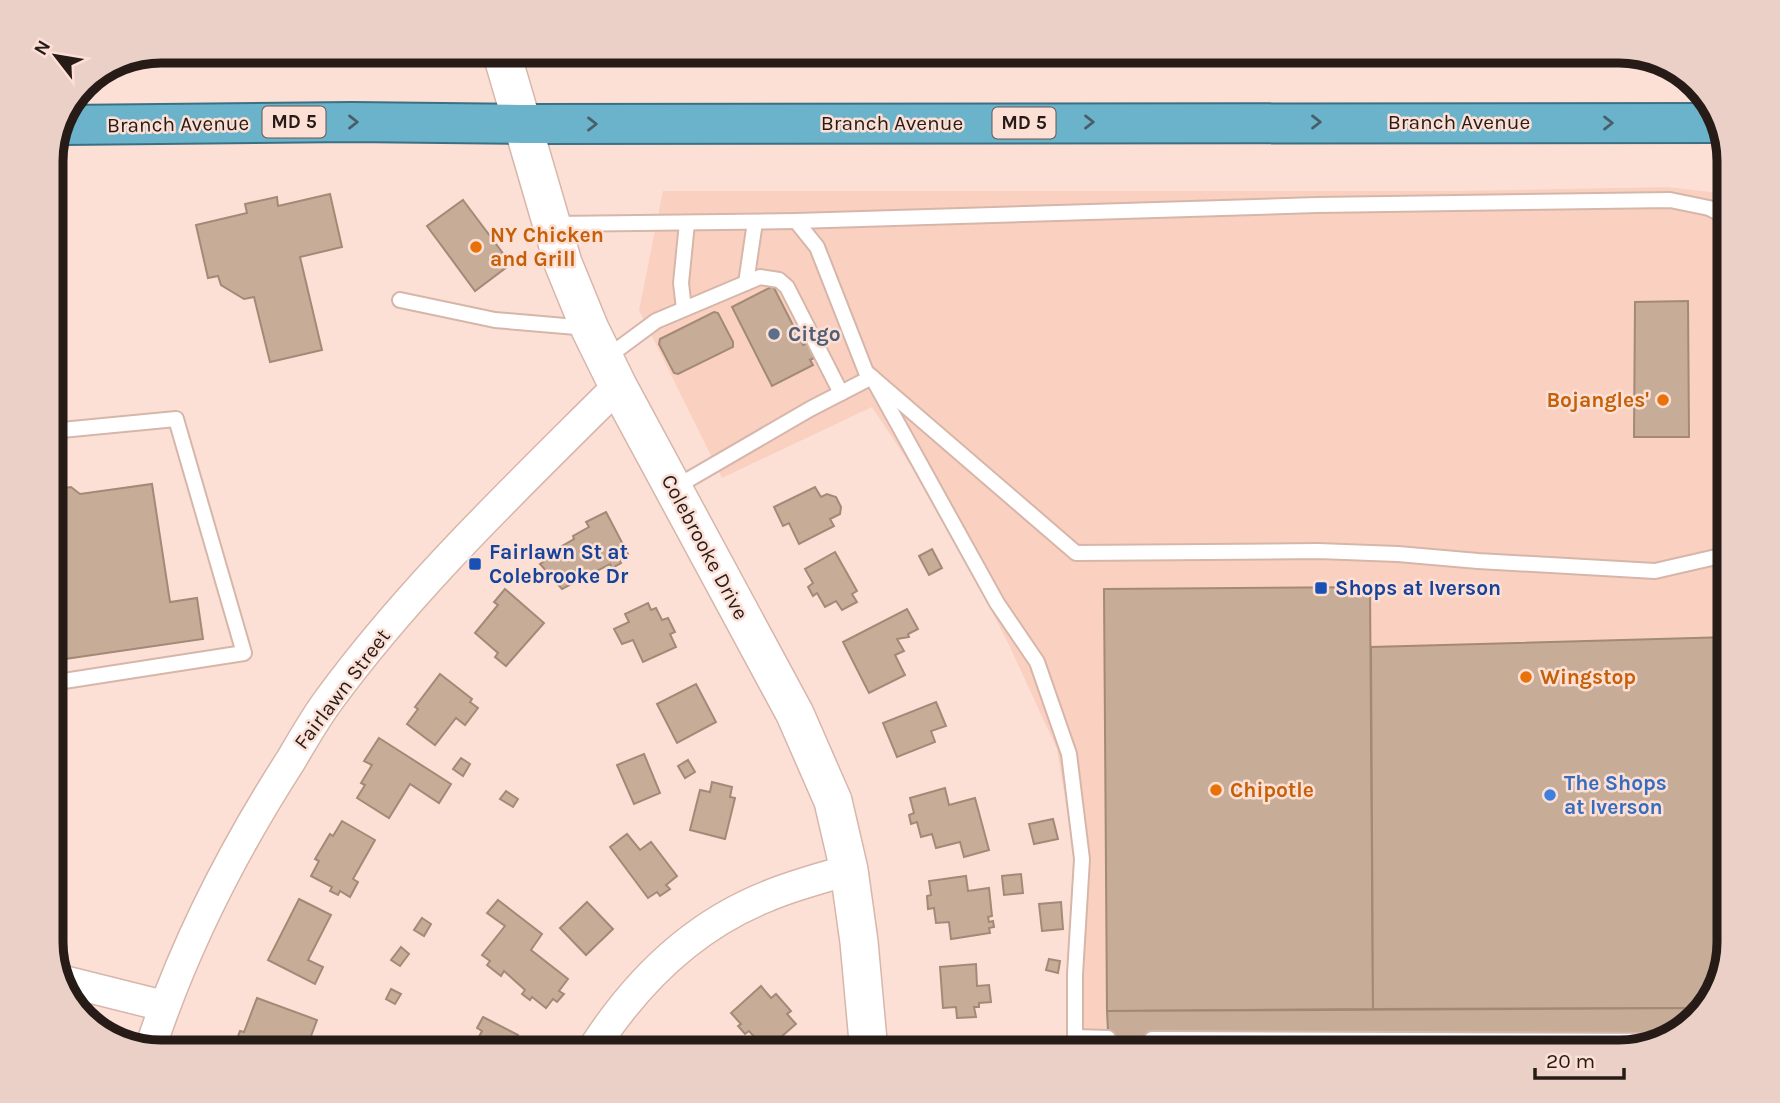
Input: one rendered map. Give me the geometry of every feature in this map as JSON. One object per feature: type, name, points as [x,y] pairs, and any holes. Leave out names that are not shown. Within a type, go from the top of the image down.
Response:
[{"type":"highway","name":"Branch Avenue","points":[[70,125],[352,122],[1709,123]]},
{"type":"highway","points":[[1651,122],[1714,137]]},
{"type":"street","name":"Colebrooke Drive","points":[[505,63],[563,263],[604,358],[795,714],[833,801],[849,870],[868,1040]]},
{"type":"street","name":"Fairlawn Street","points":[[153,1039],[164,1006],[204,917],[261,806],[327,702],[604,358]]},
{"type":"street","points":[[600,1040],[630,998],[663,962],[710,926],[767,896],[849,870]]},
{"type":"street","points":[[72,983],[164,1006]]},
{"type":"lane","points":[[552,224],[796,221],[1317,205],[1670,200],[1717,212]]},
{"type":"lane","points":[[796,221],[817,247],[866,372],[1076,553],[1247,550],[1342,552],[1655,571],[1717,557]]},
{"type":"lane","points":[[746,283],[755,222]]},
{"type":"lane","points":[[684,309],[681,283],[687,223]]},
{"type":"lane","points":[[400,300],[495,320],[604,358],[656,321],[766,276],[779,280],[788,287],[841,393]]},
{"type":"lane","points":[[673,488],[872,377]]},
{"type":"lane","points":[[872,377],[997,603],[1037,662],[1069,754],[1082,859],[1075,974],[1076,1040]]},
{"type":"lane","points":[[63,430],[176,419],[244,653],[63,681]]},
{"type":"lane","points":[[1075,1037],[1108,1038]]},
{"type":"lane","points":[[1152,1040],[1501,1040]]},
{"type":"shaded area","points":[[1667,187],[1717,193],[1717,942],[1710,980],[1697,1002],[1679,1020],[1657,1033],[1632,1039],[1077,1040],[1075,860],[1057,749],[1009,645],[941,511],[872,407],[722,478],[639,310],[663,191],[1458,191]]},
{"type":"building","points":[[330,194],[342,247],[300,257],[322,350],[270,362],[254,297],[244,299],[221,285],[218,276],[208,278],[196,225],[247,213],[245,204],[277,197],[278,206]]},
{"type":"building","points":[[463,200],[511,264],[475,291],[427,226]]},
{"type":"building","points":[[773,286],[803,345],[812,341],[820,355],[810,360],[813,365],[772,386],[732,307]]},
{"type":"building","points":[[1688,301],[1689,437],[1634,437],[1635,302]]},
{"type":"building","points":[[714,312],[718,313],[733,347],[678,374],[674,373],[659,344],[660,339]]},
{"type":"building","points":[[152,484],[170,602],[197,598],[203,639],[63,659],[63,488],[71,487],[80,494]]},
{"type":"building","points":[[815,487],[821,497],[827,494],[836,497],[841,507],[840,514],[830,519],[834,526],[799,544],[789,523],[783,526],[774,507]]},
{"type":"building","points":[[606,512],[628,554],[619,559],[621,563],[612,568],[610,564],[562,589],[540,564],[557,553],[555,550],[574,539],[573,536],[589,527],[586,522]]},
{"type":"building","points":[[932,549],[942,568],[929,575],[919,556]]},
{"type":"building","points":[[835,552],[857,591],[852,594],[857,602],[842,610],[836,601],[825,607],[817,593],[813,596],[808,587],[813,583],[805,569]]},
{"type":"building","points":[[1370,587],[1373,1009],[1107,1011],[1104,589]]},
{"type":"building","points":[[505,589],[544,623],[506,666],[495,657],[498,653],[475,633],[498,605],[494,602]]},
{"type":"building","points":[[648,603],[651,610],[656,608],[662,620],[668,618],[675,632],[670,634],[676,647],[643,662],[633,640],[622,644],[614,629],[629,622],[625,614]]},
{"type":"building","points":[[907,609],[918,629],[908,634],[909,637],[897,639],[904,651],[895,655],[905,675],[869,693],[843,642]]},
{"type":"building","name":"The Shops at Iverson","points":[[1717,637],[1717,942],[1710,980],[1691,1008],[1373,1009],[1371,647]]},
{"type":"building","points":[[440,674],[472,699],[470,702],[478,708],[465,725],[456,718],[435,745],[407,724],[418,709],[415,707]]},
{"type":"building","points":[[696,684],[716,722],[677,743],[657,704]]},
{"type":"building","points":[[936,702],[946,726],[931,731],[935,742],[897,757],[883,723]]},
{"type":"building","points":[[379,738],[451,784],[439,803],[410,784],[389,818],[357,798],[365,785],[361,783],[372,765],[364,761]]},
{"type":"building","points":[[644,754],[660,793],[634,804],[617,765]]},
{"type":"building","points":[[461,758],[470,764],[463,776],[453,769]]},
{"type":"building","points":[[688,760],[695,772],[685,778],[678,766]]},
{"type":"building","points":[[712,782],[732,787],[730,797],[735,798],[725,839],[690,830],[700,790],[710,792]]},
{"type":"building","points":[[945,788],[949,805],[975,798],[989,850],[964,857],[960,842],[936,848],[932,834],[921,837],[917,822],[911,824],[909,815],[914,813],[910,798]]},
{"type":"building","points":[[506,791],[518,799],[513,807],[500,799]]},
{"type":"building","points":[[1053,819],[1058,839],[1034,844],[1029,824]]},
{"type":"building","points":[[342,821],[375,840],[353,879],[358,882],[350,897],[340,891],[338,895],[330,891],[332,887],[311,876],[319,861],[315,859],[330,834],[333,836]]},
{"type":"building","points":[[627,834],[640,850],[651,842],[677,876],[666,885],[670,889],[660,896],[657,892],[648,898],[610,847]]},
{"type":"building","points":[[1021,874],[1023,893],[1004,895],[1002,876]]},
{"type":"building","points":[[966,876],[968,891],[989,888],[992,916],[988,917],[989,922],[993,921],[994,927],[989,928],[990,933],[951,939],[949,922],[936,923],[934,908],[928,909],[927,896],[931,895],[929,881]]},
{"type":"building","points":[[299,899],[331,915],[308,960],[323,967],[315,984],[268,960]]},
{"type":"building","points":[[498,900],[542,934],[531,950],[568,979],[559,991],[564,994],[557,1002],[553,999],[546,1008],[532,997],[530,1000],[522,994],[525,990],[504,971],[501,976],[487,965],[490,961],[482,955],[505,926],[487,913]]},
{"type":"building","points":[[587,902],[613,929],[586,955],[560,928]]},
{"type":"building","points":[[1061,902],[1063,929],[1042,931],[1039,904]]},
{"type":"building","points":[[422,918],[431,924],[424,936],[414,930]]},
{"type":"building","points":[[401,947],[409,954],[400,966],[391,960]]},
{"type":"building","points":[[1049,959],[1060,961],[1058,973],[1046,970]]},
{"type":"building","points":[[976,964],[977,986],[989,985],[991,1002],[979,1003],[979,1007],[974,1007],[976,1017],[957,1018],[956,1007],[943,1008],[940,967]]},
{"type":"building","points":[[761,986],[771,998],[776,994],[791,1011],[787,1014],[796,1024],[778,1040],[757,1040],[749,1031],[745,1034],[738,1026],[741,1024],[731,1013]]},
{"type":"building","points":[[391,989],[401,994],[395,1004],[386,999]]},
{"type":"building","points":[[257,998],[317,1020],[310,1040],[237,1040],[240,1031],[244,1032]]},
{"type":"building","points":[[1691,1008],[1679,1020],[1657,1033],[1619,1040],[1108,1040],[1107,1011]]},
{"type":"building","points":[[483,1017],[518,1035],[516,1040],[477,1040],[482,1031],[477,1028]]},
{"type":"place","name":"NY Chicken and Grill","points":[[476,247]]},
{"type":"place","name":"Citgo","points":[[774,334]]},
{"type":"place","name":"Bojangles'","points":[[1663,400]]},
{"type":"place","name":"Fairlawn St at Colebrooke Dr","points":[[475,564]]},
{"type":"place","name":"Shops at Iverson","points":[[1321,588]]},
{"type":"place","name":"Wingstop","points":[[1526,677]]},
{"type":"place","name":"Chipotle","points":[[1216,790]]},
{"type":"place","name":"The Shops at Iverson","points":[[1550,795]]}]
